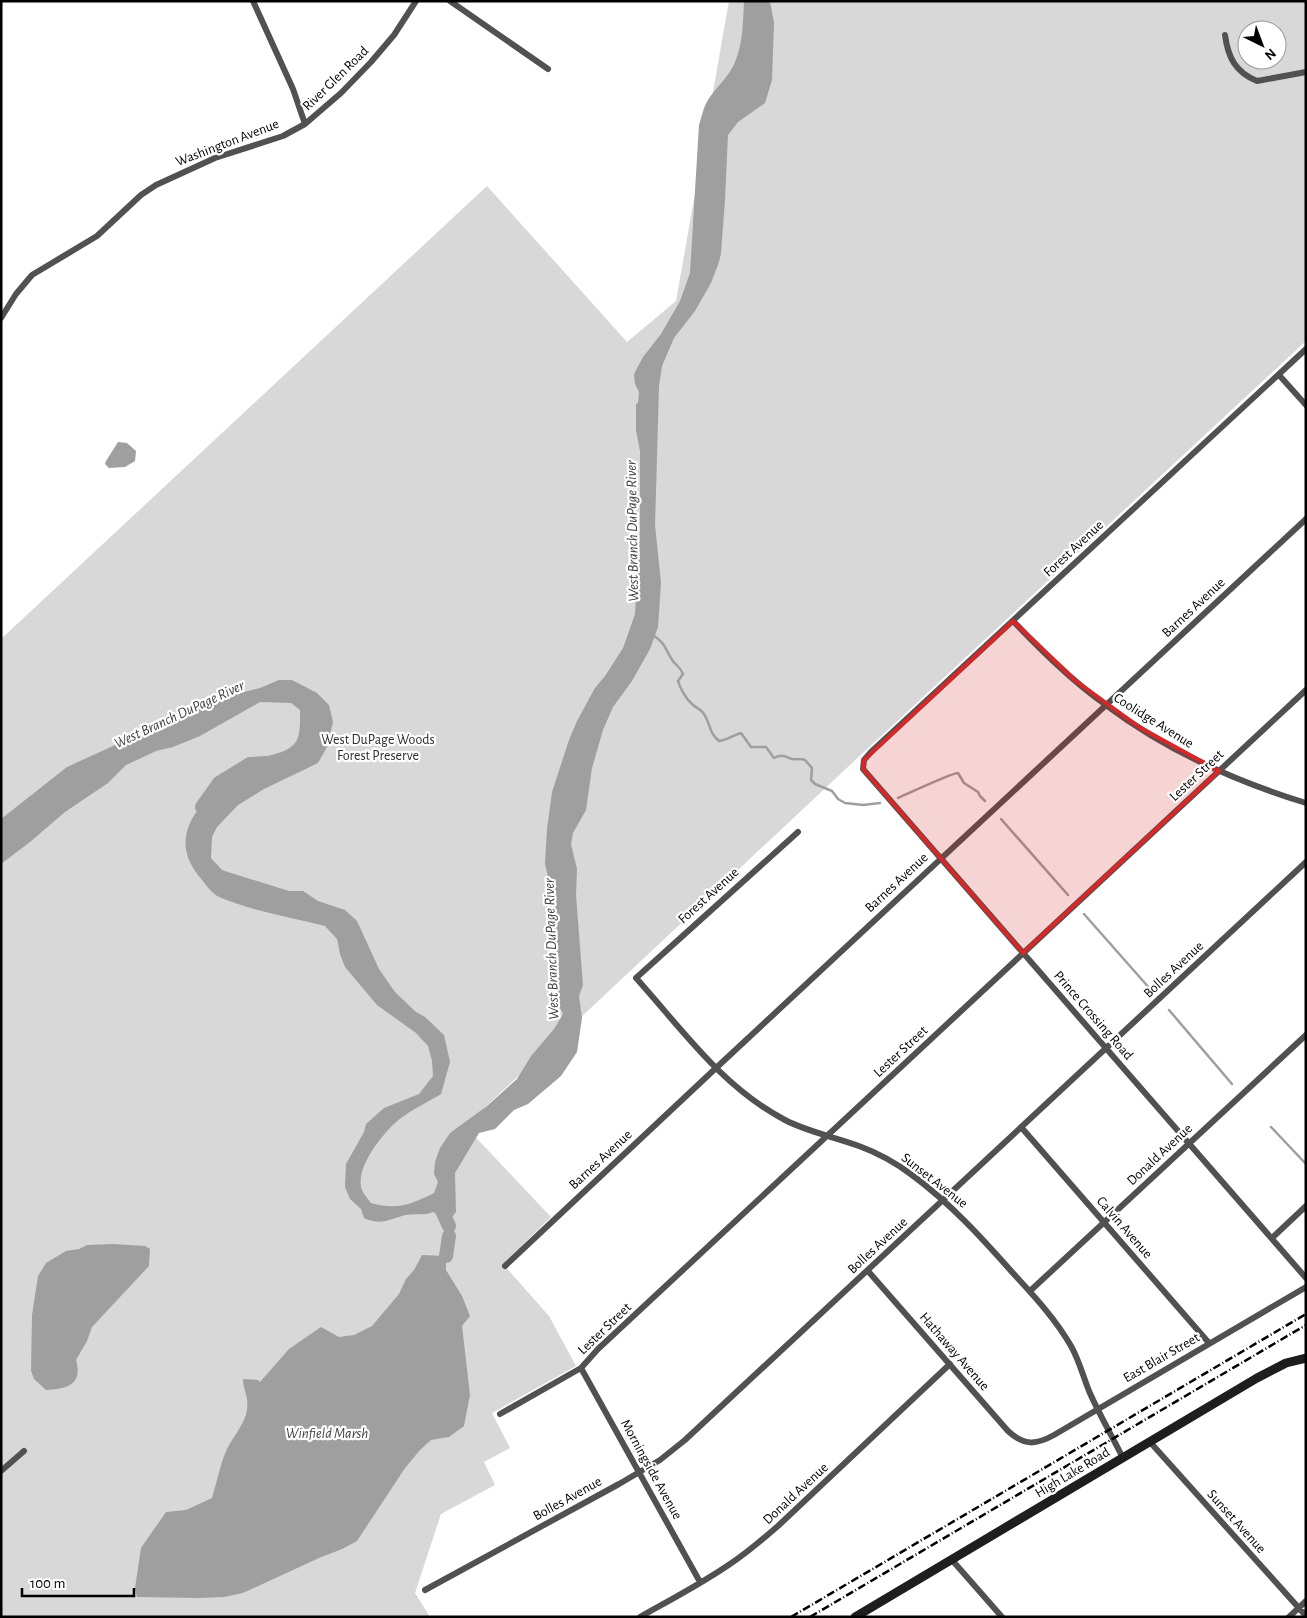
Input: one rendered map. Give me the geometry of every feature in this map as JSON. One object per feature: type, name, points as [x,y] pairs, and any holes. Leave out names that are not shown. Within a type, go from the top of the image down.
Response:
[{"type":"street","points":[[254,1],[293,89],[305,124]]},
{"type":"street","name":"River Glen Road","points":[[305,124],[341,93],[366,68],[394,35],[416,1]]},
{"type":"street","points":[[450,1],[548,69]]},
{"type":"street","points":[[1224,35],[1228,54],[1240,70],[1250,78],[1257,81],[1306,72]]},
{"type":"street","name":"Washington Avenue","points":[[1,318],[16,294],[32,275],[97,236],[141,195],[156,185],[215,158],[283,136],[305,124]]},
{"type":"street","name":"Forest Avenue","points":[[863,769],[864,760],[871,752],[1306,349]]},
{"type":"street","points":[[1279,374],[1306,405]]},
{"type":"street","name":"Barnes Avenue","points":[[505,1266],[940,858],[1306,519]]},
{"type":"street","name":"Coolidge Avenue","points":[[1013,621],[1057,664],[1105,705],[1160,740],[1218,771],[1257,787],[1306,803]]},
{"type":"street","name":"Lester Street","points":[[500,1414],[581,1368],[1306,690]]},
{"type":"street","name":"Prince Crossing Road","points":[[863,769],[1306,1278]]},
{"type":"street","name":"Forest Avenue","points":[[636,978],[798,832]]},
{"type":"street","name":"Bolles Avenue","points":[[425,1590],[660,1460],[690,1436],[1306,862]]},
{"type":"street","name":"Sunset Avenue","points":[[636,978],[716,1068],[731,1083],[764,1108],[804,1128],[871,1151],[892,1161],[913,1175],[969,1224],[1030,1291],[1071,1346],[1098,1409],[1123,1458]]},
{"type":"street","name":"Donald Avenue","points":[[1030,1291],[1306,1034]]},
{"type":"street","name":"Calvin Avenue","points":[[1021,1127],[1209,1343]]},
{"type":"street","points":[[1272,1238],[1306,1206]]},
{"type":"street","name":"Hathaway Avenue","points":[[868,1271],[1008,1431],[1020,1441],[1027,1442]]},
{"type":"street","name":"East Blair Street","points":[[1027,1442],[1048,1439],[1209,1343],[1306,1288]]},
{"type":"street","name":"High Lake Road","points":[[855,1617],[1256,1378],[1286,1363],[1306,1358]]},
{"type":"street","name":"Donald Avenue","points":[[640,1617],[730,1564],[778,1526],[950,1364]]},
{"type":"street","name":"Morningside Avenue","points":[[581,1368],[700,1582]]},
{"type":"street","name":"Sunset Avenue","points":[[1150,1442],[1306,1616]]},
{"type":"street","points":[[1,1471],[24,1451]]},
{"type":"street","points":[[952,1560],[1002,1617]]},
{"type":"street","points":[[1289,1617],[1306,1601]]},
{"type":"highlighted area","points":[[1013,621],[1076,681],[1139,727],[1219,771],[1023,953],[863,769],[864,760]]},
{"type":"green space","name":"West DuPage Woods Forest Preserve","points":[[729,1],[1306,1],[1306,341],[465,1126],[551,1217],[503,1264],[549,1316],[576,1366],[492,1413],[510,1448],[484,1462],[495,1485],[441,1514],[415,1593],[430,1617],[1,1617],[1,639],[487,186],[627,342],[676,301]]},
{"type":"water","points":[[744,1],[770,1],[774,23],[772,80],[765,103],[738,122],[728,135],[725,200],[719,262],[711,283],[695,311],[674,338],[662,366],[659,386],[655,525],[661,583],[658,627],[650,649],[632,681],[613,707],[603,730],[592,768],[586,810],[573,833],[571,844],[577,869],[576,895],[583,985],[579,996],[582,1018],[577,1052],[561,1076],[528,1104],[514,1110],[495,1129],[479,1133],[455,1173],[456,1212],[452,1217],[445,1217],[433,1212],[406,1215],[381,1222],[370,1220],[364,1218],[361,1209],[350,1199],[345,1187],[346,1164],[364,1132],[366,1124],[384,1108],[419,1094],[433,1076],[428,1046],[416,1033],[377,1005],[345,967],[337,939],[325,926],[258,910],[219,897],[210,890],[198,875],[189,860],[186,846],[187,832],[192,819],[211,795],[254,762],[279,753],[295,743],[299,732],[300,710],[291,703],[260,702],[200,736],[173,747],[156,751],[126,765],[108,783],[65,812],[1,864],[1,819],[67,767],[172,719],[194,711],[214,699],[260,688],[279,680],[292,680],[317,693],[329,705],[333,722],[327,747],[318,763],[264,789],[238,805],[217,827],[212,837],[211,858],[222,870],[289,891],[303,891],[318,901],[345,910],[357,921],[379,969],[395,992],[444,1035],[450,1062],[441,1094],[406,1115],[387,1131],[367,1159],[361,1178],[361,1187],[366,1197],[371,1203],[380,1205],[403,1205],[418,1201],[434,1193],[438,1182],[434,1174],[435,1162],[440,1148],[450,1133],[487,1106],[517,1079],[531,1056],[554,1029],[563,1014],[558,1004],[556,980],[559,959],[555,948],[557,930],[555,908],[545,864],[552,792],[577,721],[595,688],[623,648],[635,614],[640,530],[640,451],[636,430],[636,404],[638,403],[639,392],[635,384],[634,374],[643,357],[661,334],[680,301],[690,273],[699,125],[706,103],[729,72],[738,55]]},
{"type":"water","points":[[118,442],[127,443],[136,451],[135,461],[125,467],[109,468],[105,464],[106,461]]},
{"type":"water","points":[[87,1245],[145,1246],[150,1249],[149,1266],[92,1327],[87,1341],[76,1360],[77,1375],[72,1384],[67,1387],[46,1390],[34,1379],[31,1371],[32,1315],[38,1276],[46,1263],[66,1251],[79,1249]]},
{"type":"water","name":"Winfield Marsh","points":[[422,1255],[446,1256],[446,1270],[462,1296],[470,1316],[462,1326],[470,1395],[464,1426],[449,1437],[431,1440],[420,1450],[405,1468],[357,1541],[342,1549],[243,1593],[224,1597],[199,1598],[137,1597],[135,1588],[141,1548],[166,1512],[186,1510],[212,1498],[220,1467],[246,1415],[247,1401],[243,1379],[258,1380],[260,1382],[289,1349],[321,1327],[339,1337],[354,1335],[372,1326],[399,1294],[406,1279],[414,1270]]},
{"type":"waterway","points":[[654,636],[662,643],[683,674],[678,681],[685,696],[703,712],[711,731],[719,741],[741,733],[751,747],[766,747],[774,758],[783,756],[805,760],[812,768],[811,780],[815,784],[832,791],[838,799],[845,803],[863,805],[880,803]]},
{"type":"waterway","name":"West Branch DuPage River","points":[[202,807],[219,783],[250,764],[268,763]]},
{"type":"waterway","points":[[898,798],[958,773],[964,783],[978,792],[985,801]]},
{"type":"waterway","points":[[1001,819],[1068,895]]},
{"type":"waterway","points":[[1084,914],[1151,990]]},
{"type":"waterway","points":[[1169,1010],[1232,1084]]},
{"type":"waterway","points":[[1271,1127],[1306,1164]]},
{"type":"waterway","points":[[439,1204],[449,1226]]},
{"type":"waterway","points":[[446,1256],[449,1236]]},
{"type":"railway","points":[[791,1617],[1306,1314]]},
{"type":"railway","points":[[810,1617],[1306,1325]]}]
